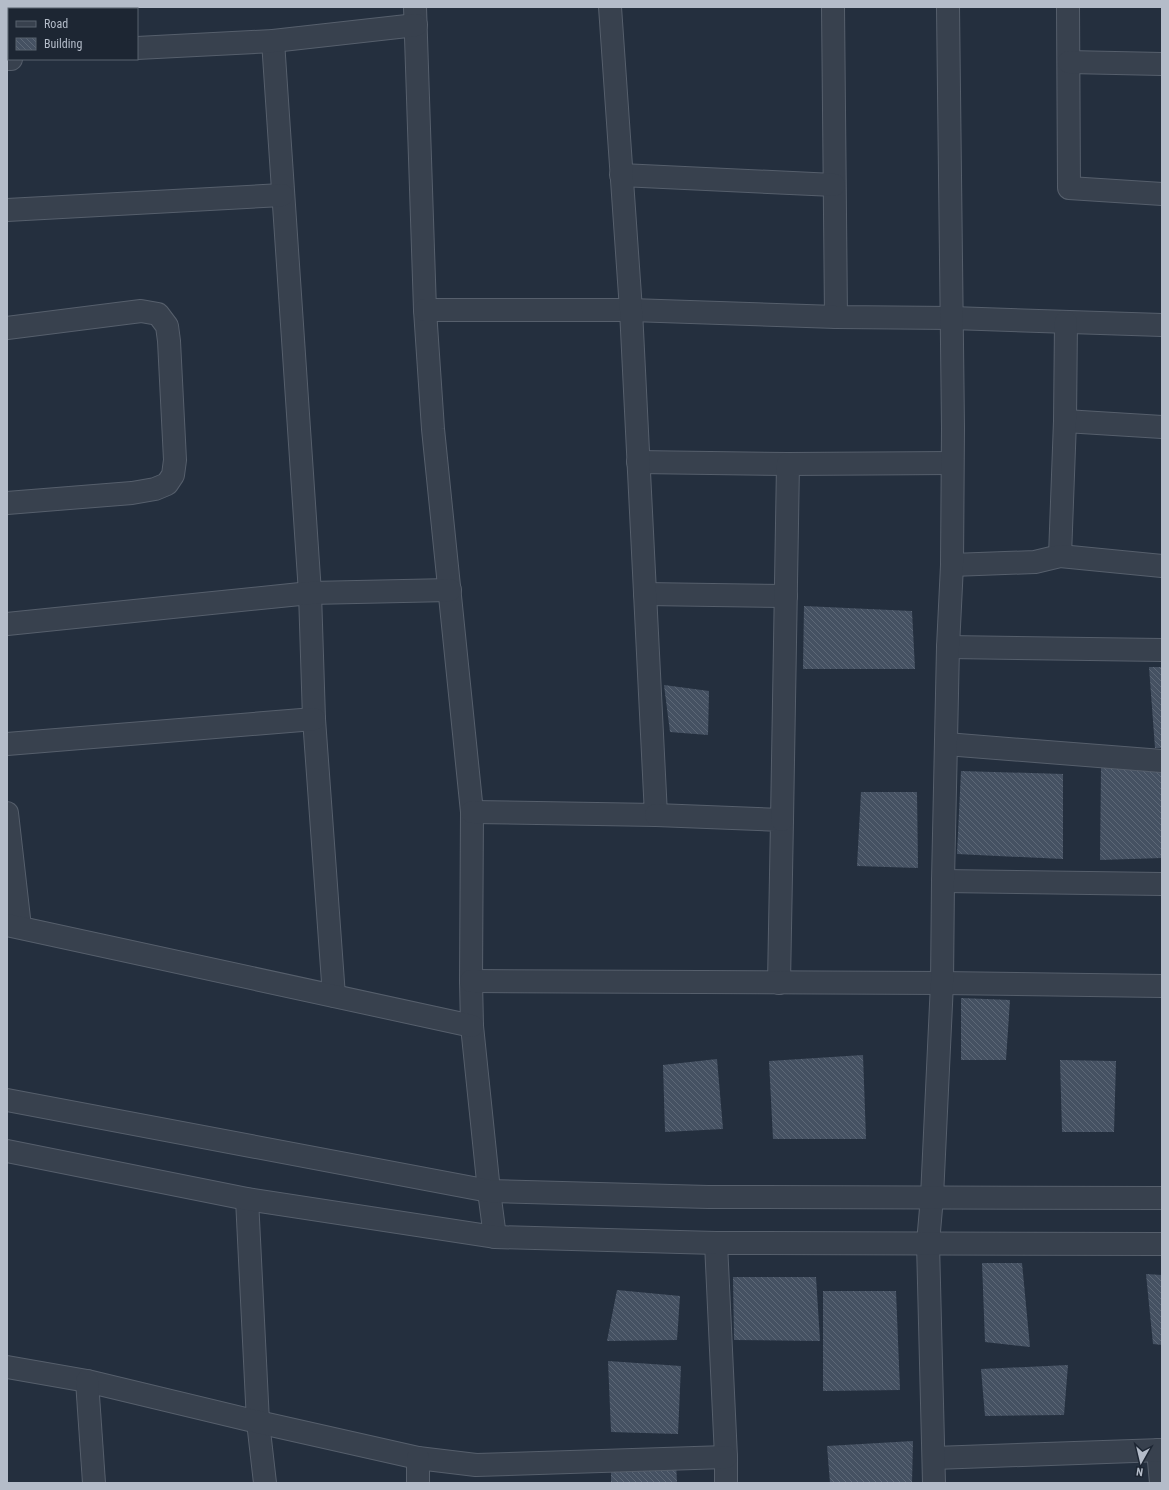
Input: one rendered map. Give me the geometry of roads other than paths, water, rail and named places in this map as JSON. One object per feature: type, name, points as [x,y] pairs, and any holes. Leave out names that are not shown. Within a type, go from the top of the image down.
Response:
[{"type":"street","points":[[610,7],[630,310],[656,815]]},
{"type":"street","points":[[833,7],[836,317]]},
{"type":"street","points":[[934,1483],[928,1243],[932,1197],[942,983],[948,648],[952,566],[952,318],[948,7]]},
{"type":"street","points":[[1068,7],[1069,188],[1162,194]]},
{"type":"street","points":[[138,48],[273,41],[416,16],[425,310],[434,428],[472,812],[472,1026],[495,1237]]},
{"type":"street","points":[[273,41],[282,195],[310,594],[314,719],[334,996]]},
{"type":"street","points":[[1069,62],[1162,64]]},
{"type":"street","points":[[621,175],[834,185]]},
{"type":"street","points":[[7,210],[282,195]]},
{"type":"street","points":[[425,310],[630,310],[836,317],[952,318],[1162,326]]},
{"type":"street","points":[[7,328],[142,311],[158,314],[167,326],[169,341],[175,460],[173,474],[167,484],[154,490],[7,503]]},
{"type":"street","points":[[1060,556],[1065,421],[1066,322]]},
{"type":"street","points":[[1065,421],[1162,427]]},
{"type":"street","points":[[638,462],[788,464],[952,462]]},
{"type":"street","points":[[779,983],[788,464]]},
{"type":"street","points":[[952,566],[1035,562],[1060,556],[1162,566]]},
{"type":"street","points":[[7,624],[310,594],[450,590]]},
{"type":"street","points":[[645,594],[786,596]]},
{"type":"street","points":[[948,648],[1162,650]]},
{"type":"street","points":[[7,744],[314,719]]},
{"type":"street","points":[[946,744],[1162,761]]},
{"type":"street","points":[[472,812],[656,815],[782,820]]},
{"type":"street","points":[[7,813],[13,926],[472,1026]]},
{"type":"street","points":[[943,881],[1162,884]]},
{"type":"street","points":[[471,981],[942,983],[1162,986]]},
{"type":"street","points":[[7,1100],[489,1192],[708,1197],[822,1196],[1162,1198]]},
{"type":"street","points":[[7,1150],[247,1199],[495,1237],[716,1243],[1162,1244]]},
{"type":"street","points":[[247,1199],[258,1422],[265,1483]]},
{"type":"street","points":[[716,1243],[726,1483]]},
{"type":"street","points":[[7,1367],[87,1381],[418,1458],[540,1473],[726,1458]]},
{"type":"street","points":[[87,1381],[94,1483]]},
{"type":"street","points":[[934,1458],[1160,1450],[1161,1483]]},
{"type":"street","points":[[418,1458],[418,1483]]}]
